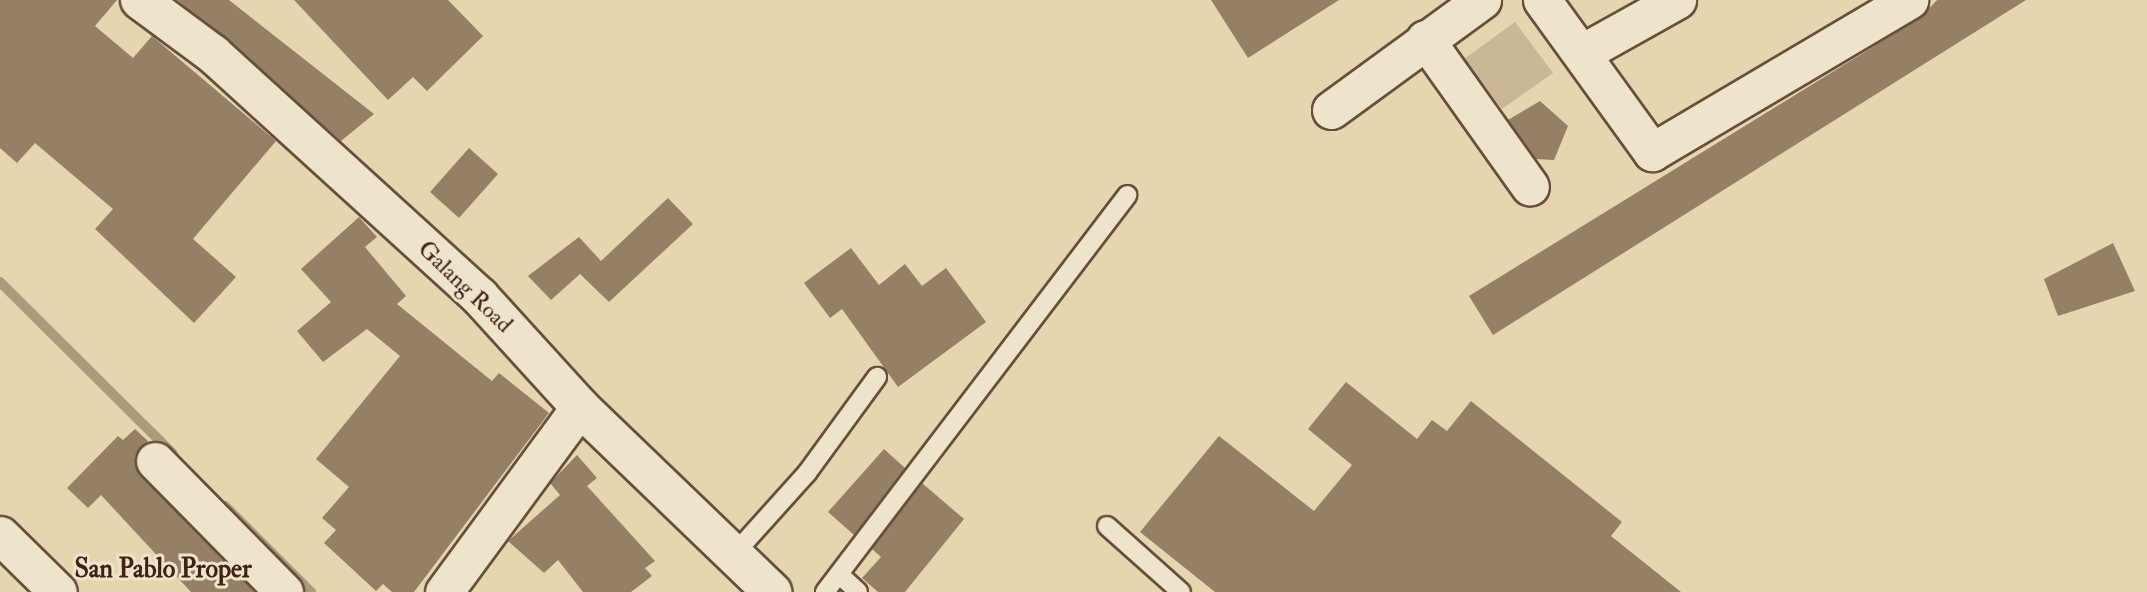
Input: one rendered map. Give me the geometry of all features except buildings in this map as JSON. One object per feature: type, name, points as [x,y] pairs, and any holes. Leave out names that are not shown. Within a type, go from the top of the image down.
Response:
[{"type":"street","name":"Galang Road","points":[[140,0],[213,54],[480,297],[580,407],[735,553],[772,592]]},
{"type":"street","points":[[1331,110],[1482,0]]},
{"type":"street","points":[[1542,0],[1582,53],[1647,150],[1657,152],[1909,0]]},
{"type":"street","points":[[1582,53],[1677,0]]},
{"type":"street","points":[[1425,39],[1530,187]]},
{"type":"street","points":[[444,592],[580,407]]},
{"type":"street","points":[[156,461],[284,592]]},
{"type":"street","points":[[0,535],[58,592]]},
{"type":"lane","points":[[825,592],[841,576],[1127,195]]},
{"type":"lane","points":[[735,553],[807,473],[877,377]]},
{"type":"lane","points":[[1107,526],[1181,592]]},
{"type":"lane","points":[[841,576],[859,592]]},
{"type":"shaded area","points":[[1515,22],[1553,73],[1502,109],[1464,59]]},
{"type":"waterway","points":[[0,282],[172,453]]},
{"type":"waterway","points":[[225,506],[311,592]]},
{"type":"district","name":"San Pablo Proper","points":[[163,570]]}]
